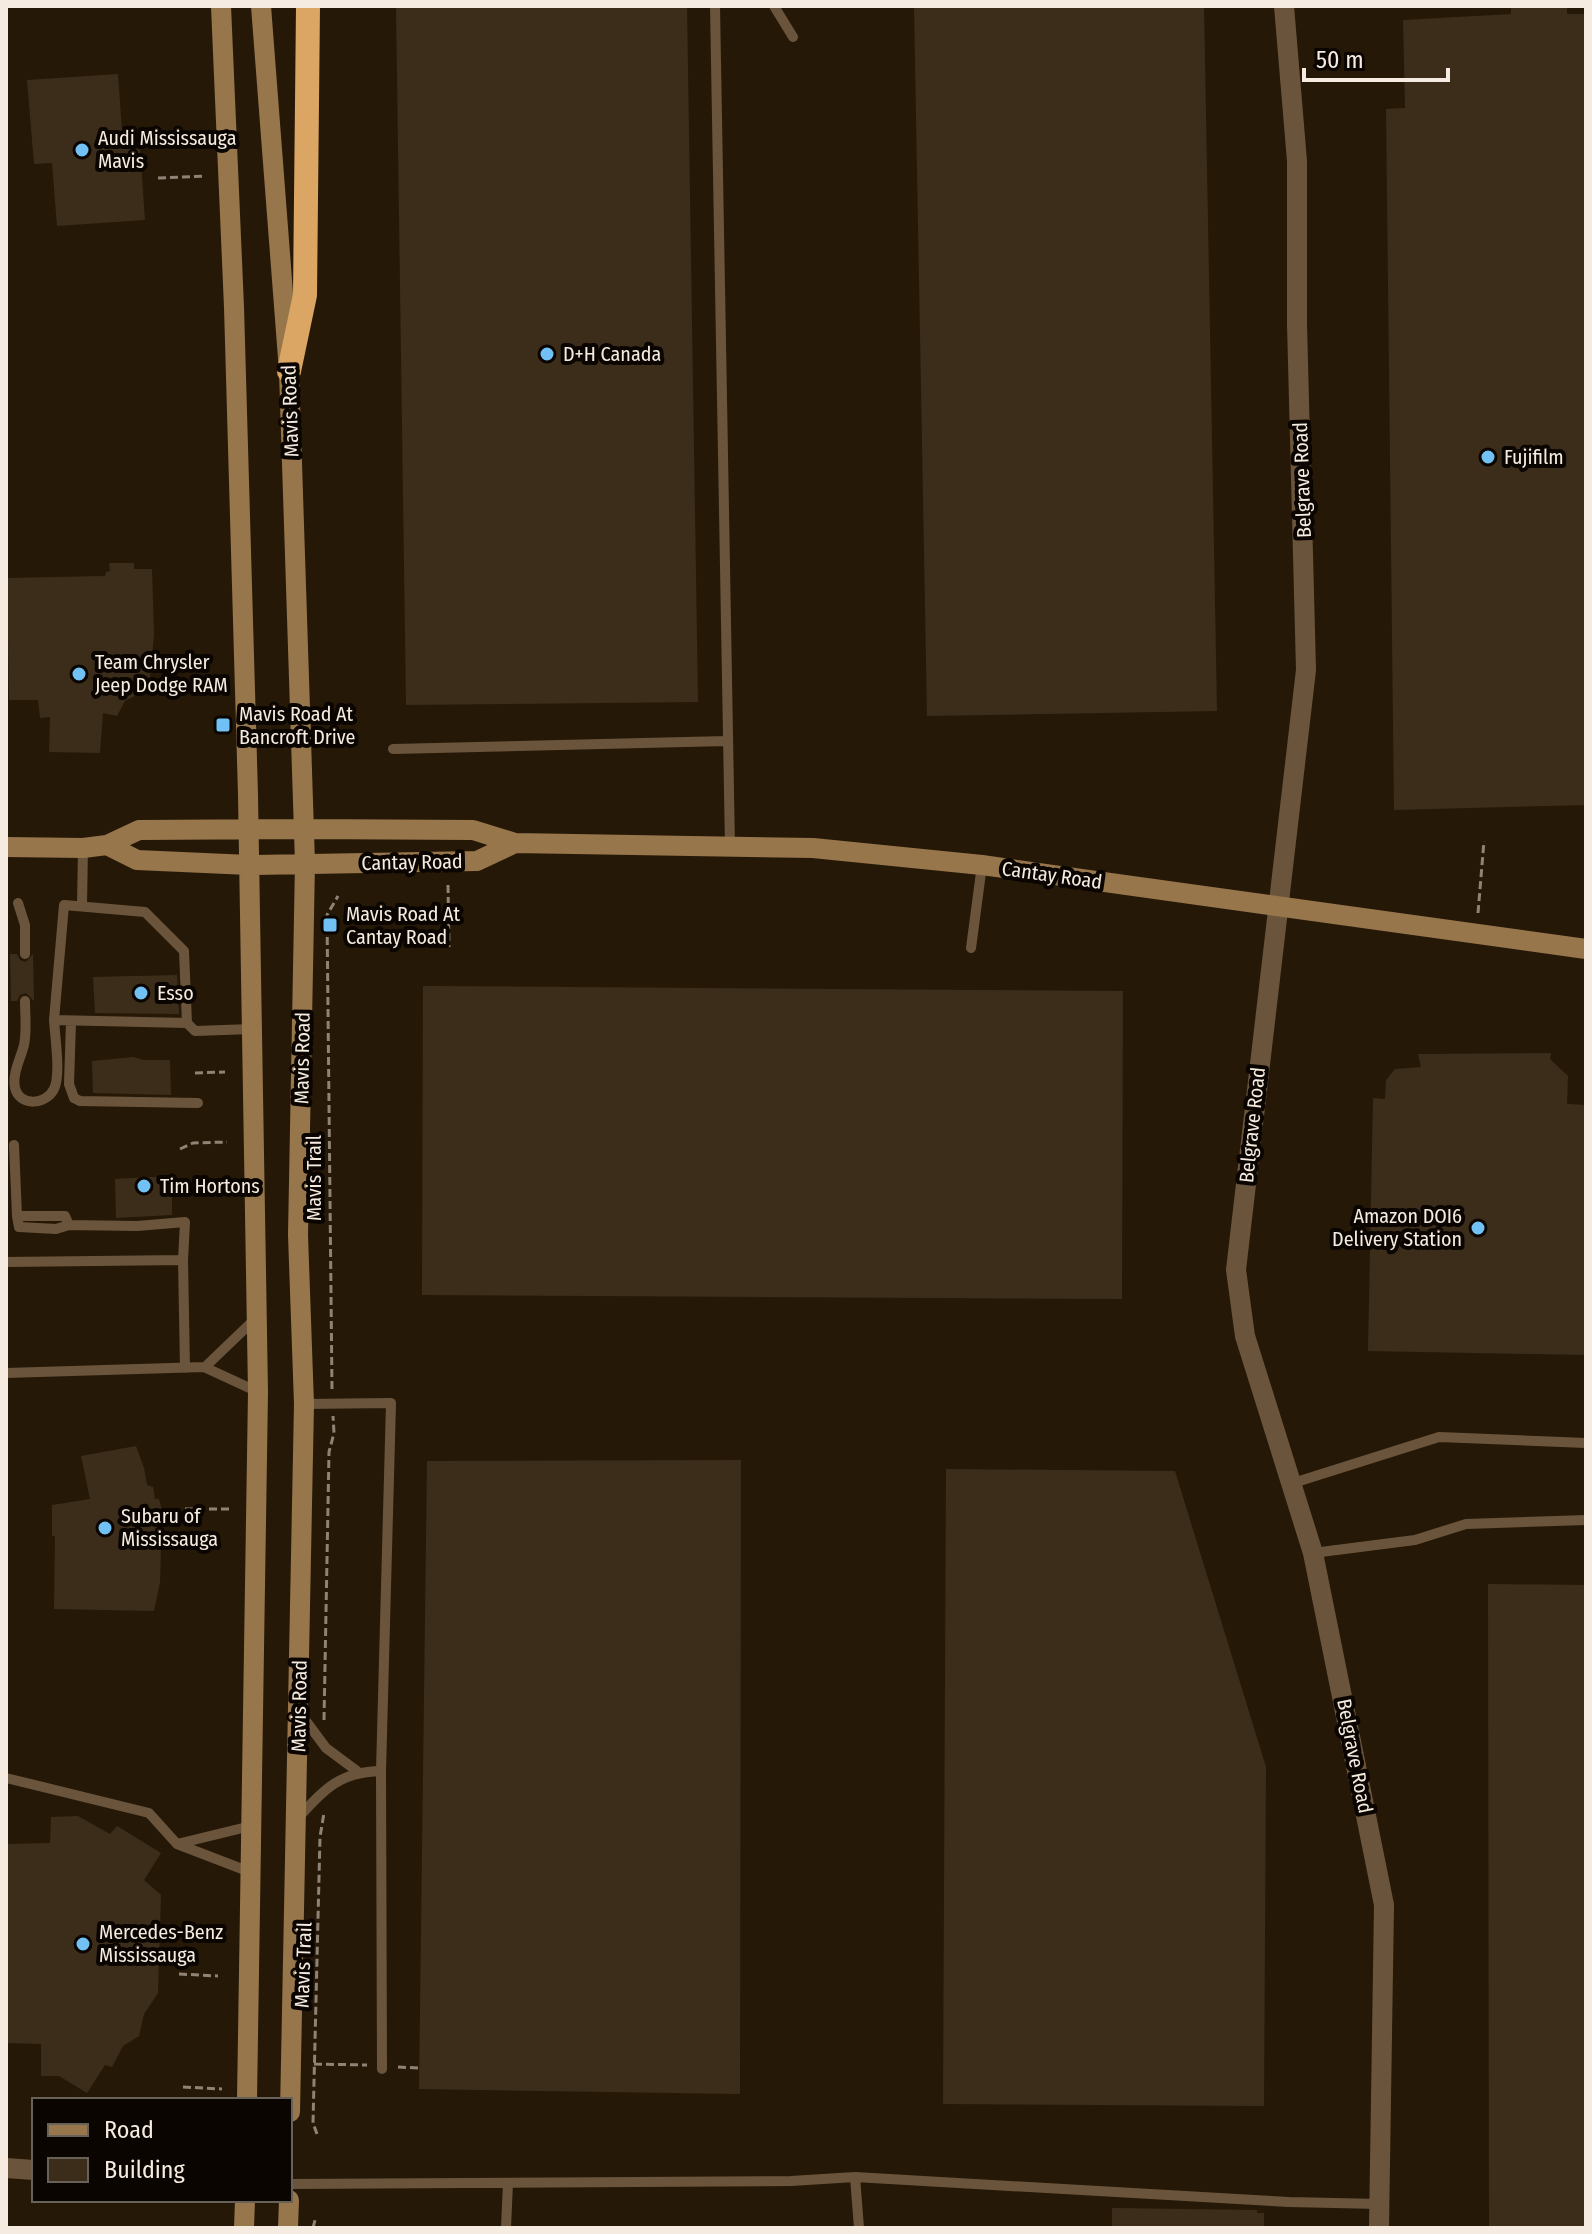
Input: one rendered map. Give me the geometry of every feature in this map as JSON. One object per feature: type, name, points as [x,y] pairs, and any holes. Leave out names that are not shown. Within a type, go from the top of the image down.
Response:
[{"type":"highway","points":[[289,371],[305,295],[308,6]]},
{"type":"main road","points":[[221,6],[235,323],[249,831],[258,1392],[247,2098]]},
{"type":"main road","name":"Mavis Road","points":[[261,6],[289,371],[305,863],[298,1235],[304,1404],[290,2098]]},
{"type":"main road","name":"Cantay Road","points":[[107,845],[139,830],[304,829],[473,830],[515,843],[813,848],[982,865],[1586,949]]},
{"type":"main road","name":"Cantay Road","points":[[107,845],[137,860],[249,865],[477,861],[515,843]]},
{"type":"main road","points":[[6,847],[83,848],[107,845]]},
{"type":"main road","points":[[244,2228],[245,2202]]},
{"type":"main road","points":[[288,2228],[289,2202]]},
{"type":"street","name":"Belgrave Road","points":[[1284,6],[1297,161],[1297,324],[1306,670],[1236,1270],[1245,1336],[1313,1553],[1384,1905],[1379,2228]]},
{"type":"street","points":[[6,2168],[32,2170]]},
{"type":"lane","points":[[715,6],[730,847]]},
{"type":"lane","points":[[774,6],[793,37]]},
{"type":"lane","points":[[393,749],[727,741]]},
{"type":"lane","points":[[82,906],[83,848]]},
{"type":"lane","points":[[971,948],[982,865]]},
{"type":"lane","points":[[18,903],[25,925],[25,954]]},
{"type":"lane","points":[[25,1001],[25,1044],[17,1067],[15,1088],[23,1099],[32,1103],[54,1089],[54,1020],[64,905],[145,912],[184,951],[187,1023],[195,1031],[252,1029]]},
{"type":"lane","points":[[54,1020],[187,1023]]},
{"type":"lane","points":[[71,1022],[69,1084],[74,1098],[80,1101],[198,1103]]},
{"type":"lane","points":[[14,1145],[17,1216],[65,1216],[69,1225],[137,1226],[185,1222],[185,1368]]},
{"type":"lane","points":[[6,1262],[183,1260]]},
{"type":"lane","points":[[205,1367],[257,1317]]},
{"type":"lane","points":[[6,1373],[205,1367],[258,1392]]},
{"type":"lane","points":[[304,1404],[391,1403],[381,1771],[382,2069]]},
{"type":"lane","points":[[1290,1484],[1439,1437],[1586,1443]]},
{"type":"lane","points":[[1313,1553],[1415,1540],[1466,1524],[1586,1520]]},
{"type":"lane","points":[[299,1713],[326,1748],[357,1771]]},
{"type":"lane","points":[[297,1819],[328,1786],[357,1771],[381,1771]]},
{"type":"lane","points":[[6,1778],[149,1813],[177,1844],[250,1872]]},
{"type":"lane","points":[[177,1844],[251,1826]]},
{"type":"lane","points":[[292,2184],[791,2181],[855,2177],[1289,2202],[1380,2204]]},
{"type":"lane","points":[[855,2177],[859,2228]]},
{"type":"lane","points":[[506,2228],[508,2183]]},
{"type":"path","points":[[158,178],[205,176]]},
{"type":"path","points":[[1477,935],[1484,841]]},
{"type":"path","points":[[448,885],[449,947]]},
{"type":"path","name":"Mavis Trail","points":[[330,1368],[327,915],[338,896]]},
{"type":"path","points":[[195,1073],[225,1072]]},
{"type":"path","points":[[180,1149],[193,1143],[227,1142]]},
{"type":"path","points":[[325,1725],[329,1452],[334,1433]]},
{"type":"path","points":[[185,1509],[232,1509]]},
{"type":"path","name":"Mavis Trail","points":[[317,2134],[313,2123],[320,1837],[326,1807]]},
{"type":"path","points":[[179,1974],[218,1976]]},
{"type":"path","points":[[183,2087],[222,2089]]},
{"type":"path","points":[[313,2228],[315,2220]]},
{"type":"building","name":"D+H Canada","points":[[396,6],[687,6],[698,702],[406,705]]},
{"type":"building","points":[[914,6],[1204,6],[1217,711],[927,716]]},
{"type":"building","name":"Fujifilm","points":[[1511,6],[1567,8],[1567,14],[1586,14],[1586,805],[1394,810],[1386,109],[1405,108],[1403,20],[1511,14]]},
{"type":"building","name":"Audi Mississauga Mavis","points":[[118,74],[122,131],[129,130],[131,150],[140,149],[145,220],[57,226],[52,163],[34,164],[27,80]]},
{"type":"building","points":[[109,563],[134,563],[134,569],[152,569],[154,635],[150,676],[156,685],[125,701],[117,716],[103,713],[100,753],[49,752],[50,717],[40,718],[38,700],[9,700],[7,578],[105,576],[110,571]]},
{"type":"building","points":[[10,954],[17,954],[20,960],[26,962],[33,954],[34,1001],[26,993],[20,995],[17,1001],[11,1001]]},
{"type":"building","points":[[177,975],[179,1014],[95,1013],[93,977]]},
{"type":"building","points":[[423,986],[1123,991],[1122,1299],[422,1295]]},
{"type":"building","name":"Amazon DOI6 Delivery Station","points":[[1551,1053],[1550,1059],[1568,1076],[1567,1104],[1586,1105],[1586,1355],[1368,1351],[1373,1098],[1385,1099],[1386,1080],[1395,1069],[1421,1067],[1418,1054]]},
{"type":"building","points":[[134,1057],[170,1060],[171,1095],[93,1093],[92,1061]]},
{"type":"building","points":[[172,1176],[172,1215],[116,1218],[115,1179]]},
{"type":"building","name":"Subaru of Mississauga","points":[[136,1446],[147,1485],[153,1487],[163,1514],[157,1514],[161,1548],[160,1582],[154,1611],[54,1609],[55,1536],[52,1536],[52,1505],[90,1499],[81,1456]]},
{"type":"building","points":[[741,1460],[740,2094],[419,2089],[427,1461]]},
{"type":"building","points":[[946,1469],[1175,1471],[1266,1767],[1264,2106],[943,2104]]},
{"type":"building","points":[[1488,1584],[1586,1585],[1586,2228],[1489,2228]]},
{"type":"building","name":"Mercedes-Benz Mississauga","points":[[78,1816],[110,1834],[117,1826],[161,1853],[144,1880],[161,1895],[158,1993],[144,2014],[139,2036],[123,2046],[112,2067],[105,2065],[87,2093],[59,2076],[41,2076],[41,2044],[7,2043],[8,1844],[50,1843],[51,1817]]},
{"type":"building","points":[[1112,2208],[1257,2210],[1257,2213],[1264,2213],[1264,2228],[1112,2228]]},
{"type":"place","name":"Audi Mississauga Mavis","points":[[82,150]]},
{"type":"place","name":"D+H Canada","points":[[547,354]]},
{"type":"place","name":"Fujifilm","points":[[1488,457]]},
{"type":"place","name":"Team Chrysler Jeep Dodge RAM","points":[[79,674]]},
{"type":"place","name":"Mavis Road At Bancroft Drive","points":[[223,725]]},
{"type":"place","name":"Mavis Road At Cantay Road","points":[[330,925]]},
{"type":"place","name":"Esso","points":[[141,993]]},
{"type":"place","name":"Tim Hortons","points":[[144,1186]]},
{"type":"place","name":"Amazon DOI6 Delivery Station","points":[[1478,1228]]},
{"type":"place","name":"Subaru of Mississauga","points":[[105,1528]]},
{"type":"place","name":"Mercedes-Benz Mississauga","points":[[83,1944]]}]
